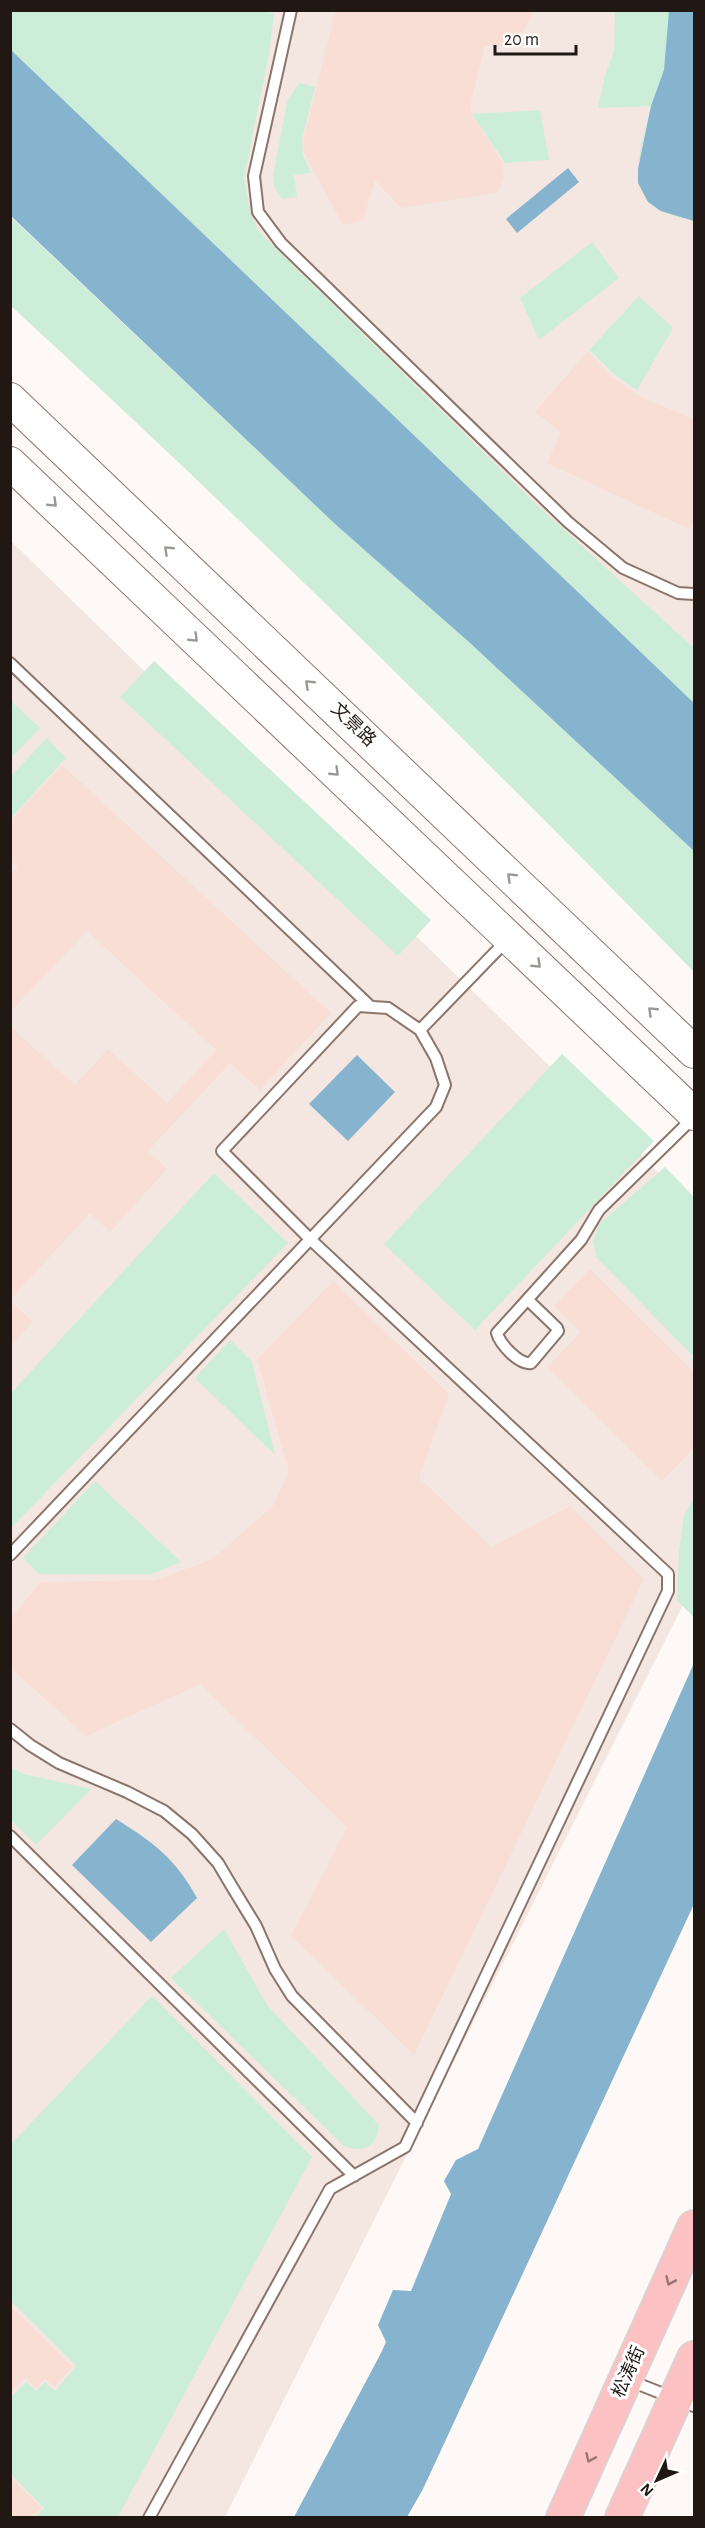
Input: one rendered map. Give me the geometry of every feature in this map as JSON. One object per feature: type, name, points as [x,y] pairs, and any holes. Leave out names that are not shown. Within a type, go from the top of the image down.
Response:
[{"type":"main road","name":"文景路","points":[[10,399],[694,1052]]},
{"type":"main road","points":[[10,463],[694,1115]]},
{"type":"main road","name":"松涛街","points":[[563,2517],[694,2227]]},
{"type":"main road","points":[[622,2517],[686,2402],[694,2358]]},
{"type":"lane","points":[[291,10],[254,176],[258,212],[281,243],[568,522],[623,568],[678,593],[694,594]]},
{"type":"lane","points":[[10,663],[370,1006]]},
{"type":"lane","points":[[420,1029],[509,938]]},
{"type":"lane","points":[[10,1555],[310,1239],[436,1107],[445,1085],[436,1058],[420,1029],[388,1008],[358,1006],[222,1151],[310,1239],[668,1574],[668,1591],[405,2147],[330,2189],[149,2517]]},
{"type":"lane","points":[[526,1301],[530,1302],[558,1331],[531,1363],[527,1364],[522,1362],[501,1341],[497,1333],[581,1240],[599,1210],[694,1115]]},
{"type":"lane","points":[[10,1729],[59,1763],[127,1792],[164,1811],[192,1834],[218,1863],[256,1926],[275,1969],[292,1996],[417,2123]]},
{"type":"lane","points":[[10,1836],[354,2176]]},
{"type":"lane","points":[[626,2379],[686,2402]]},
{"type":"shaded area","points":[[10,11],[694,11],[694,703],[11,50]]},
{"type":"shaded area","points":[[10,540],[694,1207],[694,1583],[225,2517],[11,2517]]},
{"type":"green space","points":[[262,10],[274,14],[269,54],[244,178],[250,211],[258,231],[539,507],[694,648],[694,703],[11,50],[11,11]]},
{"type":"green space","points":[[615,11],[694,11],[694,221],[659,210],[648,200],[642,189],[639,162],[651,106],[598,108],[605,75],[614,52]]},
{"type":"green space","points":[[299,83],[315,87],[302,139],[303,155],[311,173],[294,175],[297,197],[282,199],[274,186],[273,176],[287,102]]},
{"type":"green space","points":[[540,110],[549,160],[505,163],[472,114]]},
{"type":"green space","points":[[10,216],[335,524],[470,643],[694,851],[694,972],[357,634],[11,306]]},
{"type":"green space","points":[[592,242],[619,278],[539,340],[520,298]]},
{"type":"green space","points":[[639,296],[673,328],[637,390],[614,374],[589,350]]},
{"type":"green space","points":[[154,661],[431,920],[398,956],[120,697]]},
{"type":"green space","points":[[10,700],[40,728],[11,758],[10,758]]},
{"type":"green space","points":[[47,738],[66,758],[11,818],[11,776]]},
{"type":"green space","points":[[562,1054],[654,1141],[475,1330],[384,1244]]},
{"type":"green space","points":[[665,1167],[694,1197],[694,1357],[596,1257],[593,1241],[599,1224]]},
{"type":"green space","points":[[214,1173],[288,1243],[11,1528],[11,1393]]},
{"type":"green space","points":[[230,1340],[252,1362],[275,1455],[195,1378]]},
{"type":"green space","points":[[95,1481],[181,1562],[152,1574],[39,1574],[23,1558]]},
{"type":"green space","points":[[694,1499],[694,1617],[677,1601],[679,1551],[684,1515]]},
{"type":"green space","points":[[10,1767],[24,1774],[91,1789],[36,1845],[11,1820]]},
{"type":"green space","points":[[224,1929],[267,2005],[379,2125],[376,2138],[368,2146],[357,2149],[344,2146],[171,1978]]},
{"type":"green space","points":[[152,1996],[312,2157],[118,2517],[35,2517],[44,2508],[11,2474],[11,2397],[26,2382],[36,2391],[45,2382],[55,2391],[76,2366],[11,2301],[11,2144]]},
{"type":"water","points":[[669,11],[694,11],[694,221],[661,211],[648,202],[638,183],[638,169],[651,106],[664,70]]},
{"type":"water","points":[[11,50],[694,703],[694,851],[470,643],[335,524],[11,216]]},
{"type":"water","points":[[568,168],[579,182],[517,233],[506,219]]},
{"type":"water","points":[[357,1055],[395,1092],[348,1141],[309,1104]]},
{"type":"water","points":[[694,1663],[694,1904],[423,2489],[407,2517],[294,2517],[386,2342],[378,2325],[393,2290],[411,2291],[451,2194],[444,2181],[456,2160],[478,2149]]},
{"type":"water","points":[[116,1819],[172,1862],[197,1898],[151,1942],[72,1865]]},
{"type":"building","points":[[336,10],[531,10],[532,16],[520,37],[509,46],[485,46],[471,102],[471,113],[501,160],[504,174],[496,193],[401,208],[375,180],[363,220],[343,225],[304,153],[303,141]]},
{"type":"building","points":[[588,351],[612,377],[641,397],[694,419],[694,518],[689,529],[547,463],[561,432],[535,412]]},
{"type":"building","points":[[62,765],[331,1013],[260,1090],[230,1063],[148,1151],[167,1169],[110,1232],[90,1213],[10,1300],[10,1026],[75,1085],[108,1049],[167,1103],[216,1050],[87,931],[10,1012],[10,875],[18,867],[10,860],[10,821]]},
{"type":"building","points":[[590,1269],[694,1372],[694,1448],[662,1481],[547,1367],[581,1332],[554,1306]]},
{"type":"building","points":[[333,1281],[449,1394],[419,1478],[492,1547],[570,1506],[644,1579],[414,2055],[291,1936],[347,1827],[200,1684],[86,1736],[10,1667],[10,1619],[41,1582],[155,1580],[211,1560],[273,1506],[289,1471],[257,1360]]},
{"type":"building","points":[[10,1301],[33,1322],[10,1346]]},
{"type":"building","points":[[10,2306],[73,2367],[54,2387],[45,2379],[36,2388],[25,2378],[10,2393]]},
{"type":"building","points":[[10,2477],[42,2508],[32,2518],[10,2518]]}]
